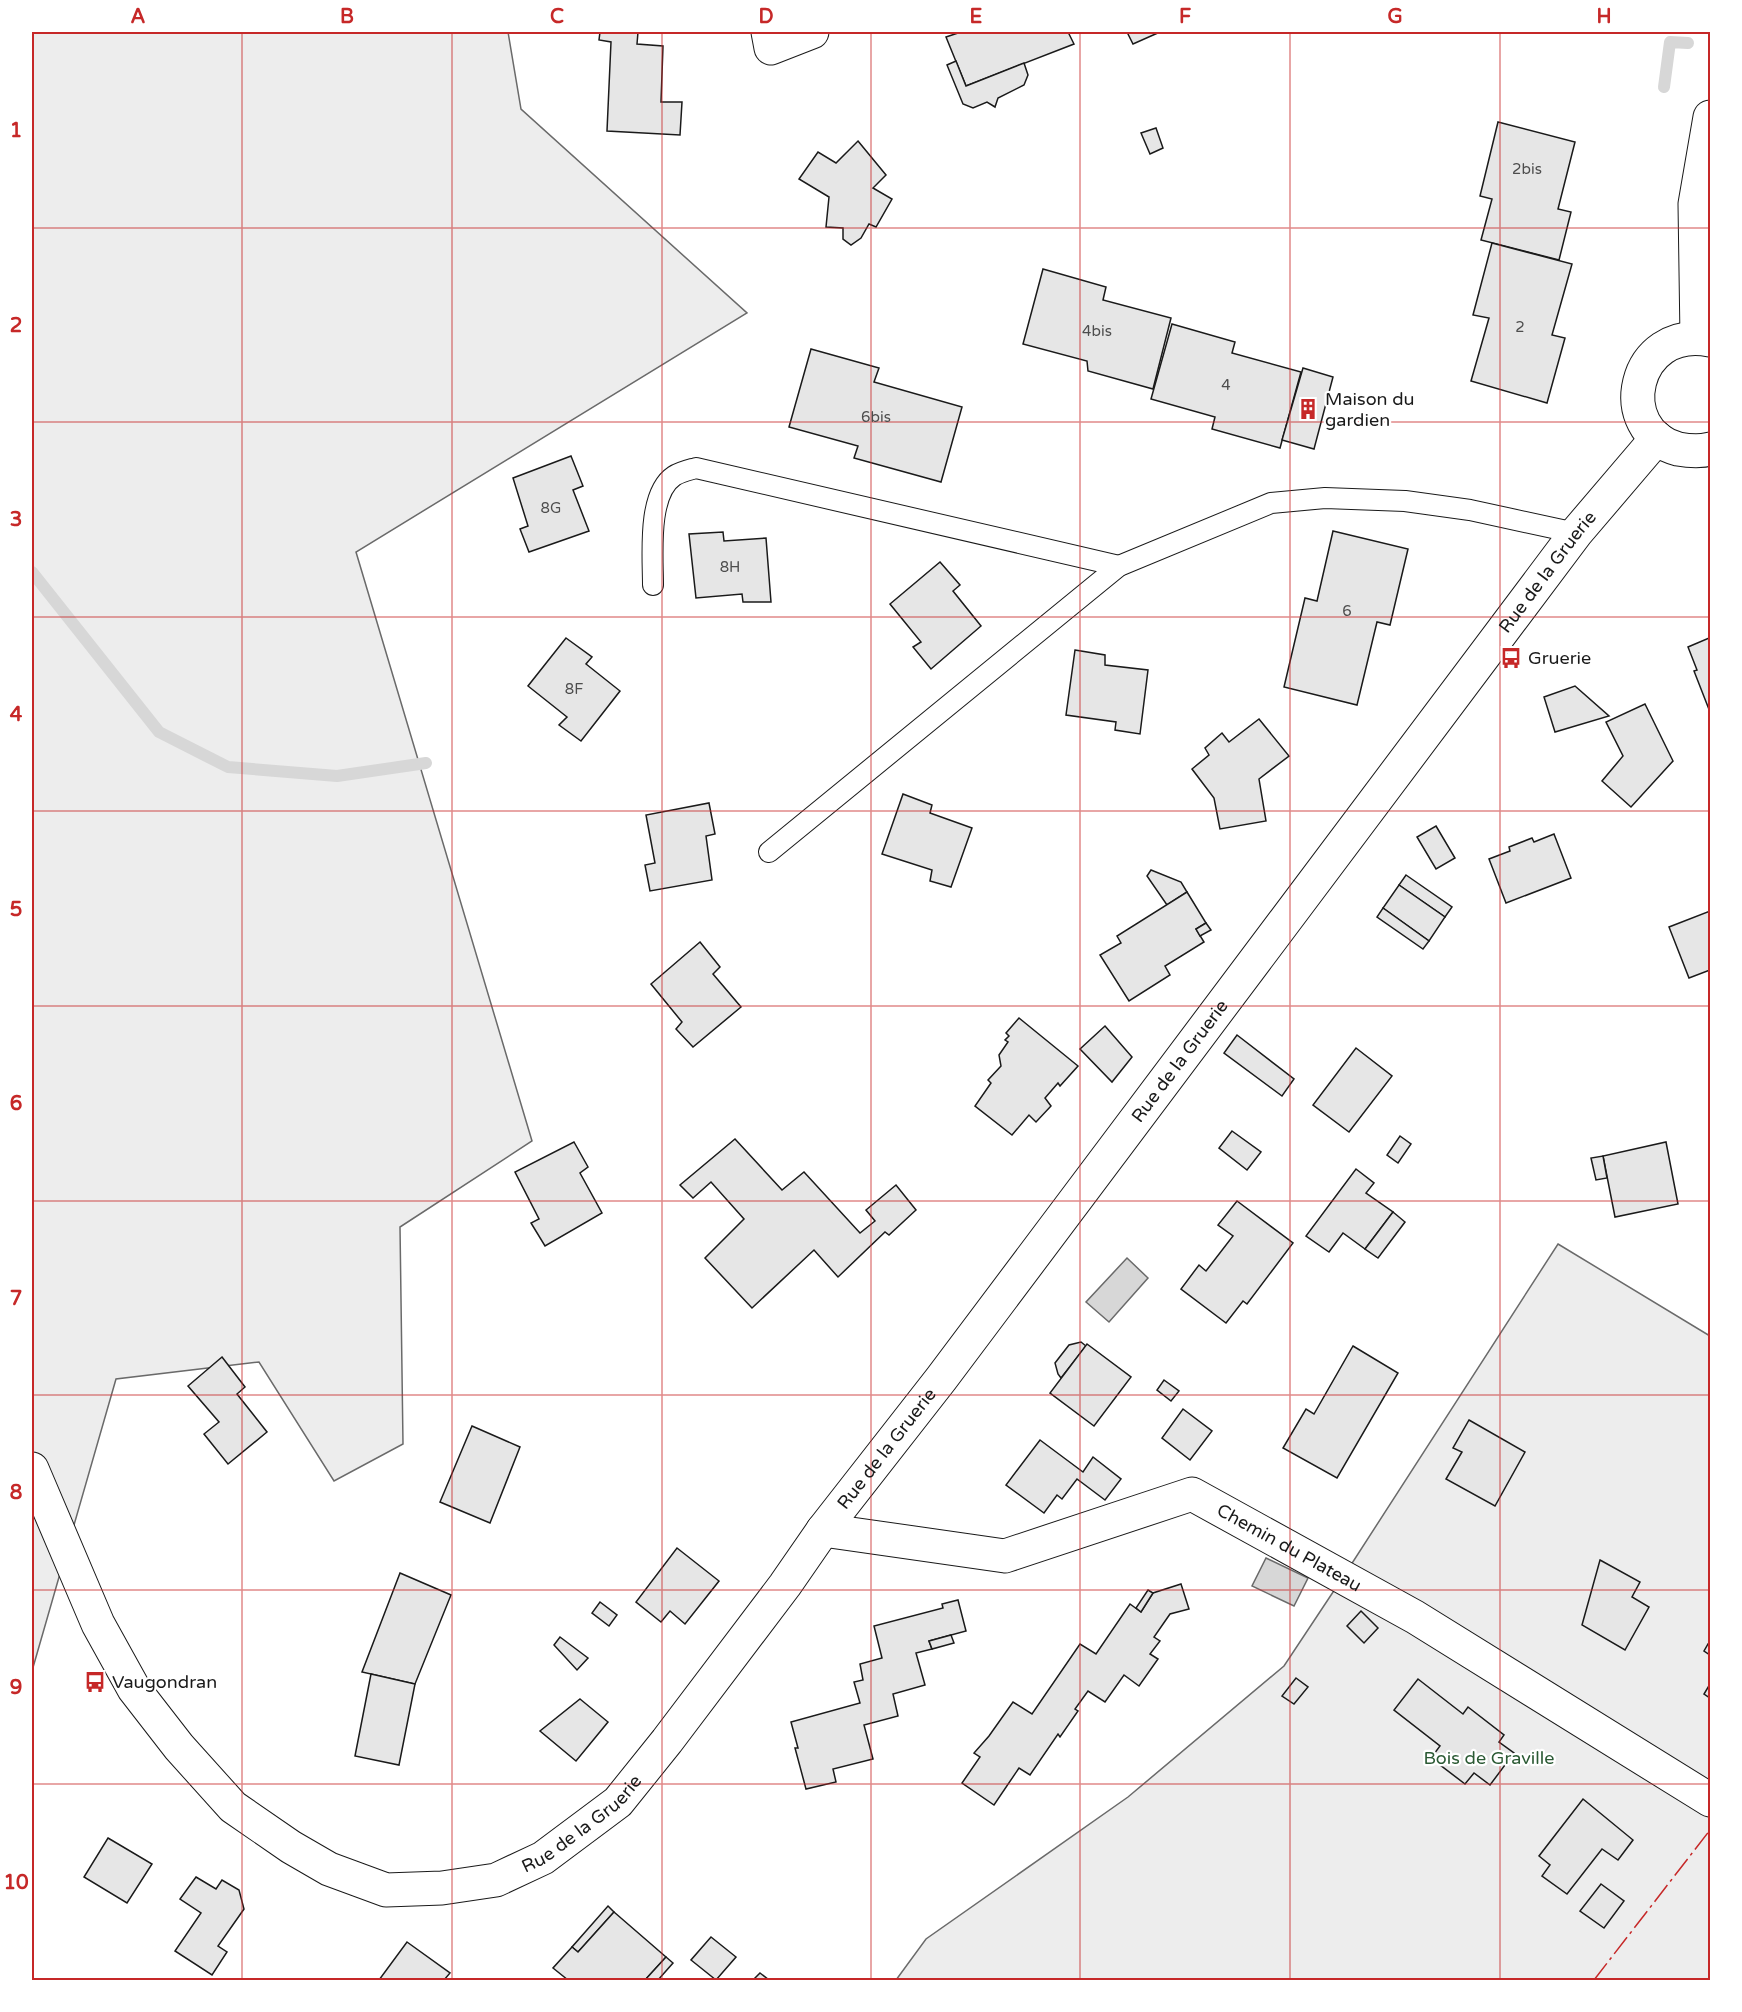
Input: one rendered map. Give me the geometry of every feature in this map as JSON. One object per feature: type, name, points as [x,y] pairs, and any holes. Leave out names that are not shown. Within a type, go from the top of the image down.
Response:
[{"type":"street","points":[[768,32],[771,48],[812,32]]},
{"type":"street","points":[[1710,117],[1703,200],[1704,339],[1680,340],[1663,347],[1650,358],[1641,373],[1638,391],[1639,409],[1646,425],[1657,438],[1672,447],[1689,451],[1710,449]]},
{"type":"street","name":"Rue de la Gruerie","points":[[32,1469],[98,1624],[134,1689],[179,1747],[233,1807],[291,1847],[329,1869],[386,1890],[442,1888],[496,1880],[543,1858],[618,1802],[667,1741],[785,1586],[823,1530],[963,1350],[1576,534],[1657,438]]},
{"type":"street","name":"Chemin du Plateau","points":[[823,1530],[1005,1556],[1192,1494],[1415,1617],[1710,1800]]},
{"type":"lane","points":[[652,585],[656,502],[665,483],[675,474],[696,468],[1119,566]]},
{"type":"lane","points":[[769,852],[1119,566],[1271,503],[1325,498],[1405,501],[1470,510],[1576,534]]},
{"type":"shaded area","points":[[32,32],[508,32],[521,109],[747,313],[356,552],[532,1141],[400,1227],[403,1444],[334,1481],[259,1362],[116,1379],[32,1671]]},
{"type":"shaded area","name":"Bois de Graville","points":[[1558,1244],[1710,1336],[1710,1980],[896,1980],[926,1939],[1128,1797],[1284,1666]]},
{"type":"shaded area","points":[[1127,1258],[1148,1278],[1109,1322],[1086,1302]]},
{"type":"shaded area","points":[[1266,1558],[1308,1578],[1294,1606],[1252,1586]]},
{"type":"building","points":[[600,32],[638,32],[637,44],[663,46],[661,102],[682,102],[680,135],[607,131],[611,42],[599,40]]},
{"type":"building","points":[[961,32],[1068,32],[1074,44],[966,86],[946,37]]},
{"type":"building","points":[[1127,32],[1160,32],[1133,44]]},
{"type":"building","points":[[956,61],[966,86],[1024,63],[1028,75],[1024,85],[998,98],[995,107],[987,102],[973,108],[963,104],[947,65]]},
{"type":"building","points":[[1498,122],[1575,142],[1558,209],[1571,212],[1559,260],[1481,240],[1492,199],[1480,196]]},
{"type":"building","points":[[1156,128],[1163,148],[1150,154],[1141,133]]},
{"type":"building","points":[[858,141],[886,175],[873,188],[892,199],[876,227],[869,224],[861,238],[851,245],[843,239],[843,228],[826,227],[829,197],[799,179],[818,152],[836,163]]},
{"type":"building","points":[[1492,243],[1572,264],[1552,335],[1565,338],[1547,403],[1471,381],[1489,318],[1473,315]]},
{"type":"building","points":[[1043,269],[1106,287],[1103,300],[1171,318],[1153,389],[1088,371],[1087,361],[1023,344]]},
{"type":"building","points":[[1172,324],[1235,342],[1232,353],[1301,372],[1280,448],[1212,429],[1215,417],[1151,399]]},
{"type":"building","points":[[811,349],[879,368],[874,382],[962,407],[941,482],[854,458],[858,446],[789,427]]},
{"type":"building","name":"Maison du gardien","points":[[1303,368],[1333,377],[1314,449],[1282,440]]},
{"type":"building","points":[[571,456],[583,486],[573,490],[589,531],[529,552],[520,529],[528,526],[513,478]]},
{"type":"building","points":[[1333,531],[1408,549],[1390,625],[1377,622],[1357,705],[1284,687],[1305,598],[1317,601]]},
{"type":"building","points":[[723,532],[724,541],[766,538],[771,602],[743,602],[742,594],[696,598],[689,534]]},
{"type":"building","points":[[940,562],[960,585],[953,591],[981,626],[931,669],[913,647],[921,642],[890,604]]},
{"type":"building","points":[[566,638],[592,657],[586,664],[620,691],[581,741],[559,725],[567,717],[528,686]]},
{"type":"building","points":[[1709,638],[1710,712],[1694,671],[1697,670],[1688,647]]},
{"type":"building","points":[[1075,650],[1105,655],[1105,665],[1148,670],[1140,734],[1115,730],[1116,722],[1066,715]]},
{"type":"building","points":[[1575,686],[1609,716],[1555,732],[1544,697]]},
{"type":"building","points":[[1645,704],[1673,761],[1631,807],[1602,781],[1623,756],[1606,722]]},
{"type":"building","points":[[1259,719],[1289,756],[1259,779],[1266,821],[1220,829],[1214,798],[1192,769],[1209,755],[1205,748],[1222,733],[1229,742]]},
{"type":"building","points":[[903,794],[932,805],[930,813],[972,828],[951,887],[930,881],[932,870],[882,854]]},
{"type":"building","points":[[709,803],[715,834],[706,836],[712,880],[650,891],[645,865],[655,863],[646,815]]},
{"type":"building","points":[[1436,826],[1455,858],[1436,869],[1417,837]]},
{"type":"building","points":[[1554,834],[1571,878],[1506,903],[1489,859],[1510,851],[1509,847],[1532,838],[1534,842]]},
{"type":"building","points":[[1151,870],[1181,882],[1187,892],[1167,905],[1147,876]]},
{"type":"building","points":[[1406,875],[1452,907],[1445,917],[1399,885]]},
{"type":"building","points":[[1399,885],[1445,917],[1429,941],[1383,908]]},
{"type":"building","points":[[1187,892],[1206,923],[1196,929],[1204,942],[1165,966],[1170,975],[1129,1001],[1100,955],[1121,943],[1117,936]]},
{"type":"building","points":[[1383,908],[1429,941],[1423,949],[1377,917]]},
{"type":"building","points":[[1710,911],[1710,970],[1689,978],[1669,927]]},
{"type":"building","points":[[1206,923],[1211,930],[1200,936],[1196,929]]},
{"type":"building","points":[[700,942],[720,967],[713,974],[741,1007],[693,1047],[676,1029],[682,1022],[651,984]]},
{"type":"building","points":[[1019,1018],[1078,1066],[1060,1086],[1058,1083],[1045,1098],[1051,1106],[1036,1122],[1029,1115],[1012,1135],[975,1106],[991,1083],[988,1080],[1001,1066],[999,1055],[1008,1042],[1005,1040],[1009,1036],[1006,1033]]},
{"type":"building","points":[[1105,1026],[1132,1057],[1112,1082],[1080,1049]]},
{"type":"building","points":[[1237,1035],[1294,1079],[1282,1096],[1224,1053]]},
{"type":"building","points":[[1356,1048],[1392,1076],[1349,1132],[1313,1105]]},
{"type":"building","points":[[1232,1131],[1261,1152],[1247,1170],[1219,1148]]},
{"type":"building","points":[[1400,1136],[1411,1144],[1398,1163],[1387,1155]]},
{"type":"building","points":[[735,1139],[782,1190],[804,1172],[860,1233],[875,1221],[866,1210],[896,1185],[916,1210],[889,1235],[885,1232],[838,1277],[814,1250],[752,1308],[705,1258],[744,1219],[711,1182],[693,1198],[680,1185]]},
{"type":"building","points":[[574,1142],[588,1167],[580,1173],[602,1213],[545,1246],[531,1223],[539,1219],[515,1172]]},
{"type":"building","points":[[1666,1142],[1678,1204],[1615,1217],[1603,1156]]},
{"type":"building","points":[[1603,1156],[1607,1178],[1596,1180],[1591,1158]]},
{"type":"building","points":[[1356,1169],[1374,1183],[1366,1193],[1393,1212],[1365,1249],[1343,1233],[1329,1252],[1306,1236]]},
{"type":"building","points":[[1237,1201],[1293,1243],[1247,1304],[1243,1301],[1226,1323],[1181,1289],[1199,1265],[1206,1271],[1233,1236],[1218,1225]]},
{"type":"building","points":[[1393,1212],[1405,1222],[1378,1258],[1365,1249]]},
{"type":"building","points":[[1081,1342],[1086,1346],[1061,1378],[1055,1363],[1069,1345]]},
{"type":"building","points":[[1087,1344],[1131,1377],[1094,1426],[1050,1393]]},
{"type":"building","points":[[1353,1346],[1398,1373],[1337,1478],[1283,1448],[1306,1409],[1314,1414]]},
{"type":"building","points":[[222,1357],[245,1387],[237,1394],[267,1432],[228,1464],[204,1434],[219,1422],[188,1386]]},
{"type":"building","points":[[1164,1380],[1179,1391],[1171,1401],[1157,1390]]},
{"type":"building","points":[[1183,1409],[1212,1431],[1190,1460],[1162,1438]]},
{"type":"building","points":[[1469,1420],[1525,1452],[1495,1506],[1446,1479],[1462,1452],[1453,1448]]},
{"type":"building","points":[[472,1426],[520,1447],[490,1523],[440,1502]]},
{"type":"building","points":[[1040,1440],[1083,1472],[1093,1457],[1121,1479],[1105,1500],[1077,1479],[1062,1499],[1057,1495],[1044,1513],[1006,1485]]},
{"type":"building","points":[[677,1548],[719,1581],[685,1624],[670,1611],[661,1622],[636,1602]]},
{"type":"building","points":[[1600,1560],[1640,1582],[1632,1597],[1649,1607],[1625,1650],[1582,1625]]},
{"type":"building","points":[[400,1573],[451,1595],[415,1684],[362,1672]]},
{"type":"building","points":[[1181,1584],[1189,1609],[1170,1614],[1154,1637],[1160,1641],[1150,1654],[1158,1659],[1139,1686],[1124,1675],[1105,1702],[1088,1691],[1075,1709],[1078,1711],[1060,1737],[1058,1734],[1030,1775],[1019,1768],[994,1805],[962,1783],[980,1757],[974,1753],[1013,1702],[1032,1714],[1080,1644],[1096,1654],[1130,1604],[1141,1612],[1153,1593]]},
{"type":"building","points":[[1148,1590],[1153,1593],[1141,1612],[1136,1608]]},
{"type":"building","points":[[958,1600],[966,1631],[929,1641],[932,1649],[916,1653],[925,1685],[893,1694],[898,1716],[864,1725],[873,1759],[833,1769],[836,1782],[806,1789],[791,1722],[860,1703],[854,1682],[863,1680],[860,1664],[882,1658],[874,1626],[943,1608],[942,1604]]},
{"type":"building","points":[[600,1602],[617,1615],[609,1626],[592,1613]]},
{"type":"building","points":[[1361,1611],[1378,1628],[1364,1643],[1347,1626]]},
{"type":"building","points":[[951,1635],[954,1643],[932,1649],[929,1641]]},
{"type":"building","points":[[560,1637],[588,1658],[577,1670],[554,1645]]},
{"type":"building","points":[[1708,1644],[1710,1645],[1710,1655],[1704,1651]]},
{"type":"building","points":[[371,1674],[415,1684],[399,1765],[355,1756]]},
{"type":"building","points":[[1296,1678],[1308,1687],[1294,1704],[1282,1696]]},
{"type":"building","points":[[1418,1679],[1463,1714],[1468,1707],[1504,1735],[1499,1742],[1514,1753],[1490,1785],[1474,1773],[1465,1784],[1431,1758],[1440,1746],[1394,1710]]},
{"type":"building","points":[[1710,1684],[1710,1698],[1704,1694]]},
{"type":"building","points":[[580,1699],[608,1722],[576,1761],[540,1731]]},
{"type":"building","points":[[1583,1799],[1633,1840],[1618,1860],[1602,1849],[1567,1894],[1542,1876],[1550,1865],[1539,1856]]},
{"type":"building","points":[[108,1838],[152,1864],[127,1903],[84,1877]]},
{"type":"building","points":[[196,1877],[216,1889],[222,1880],[239,1890],[244,1909],[218,1946],[227,1952],[212,1975],[175,1951],[201,1913],[180,1899]]},
{"type":"building","points":[[1601,1884],[1624,1901],[1604,1928],[1580,1911]]},
{"type":"building","points":[[608,1906],[614,1912],[578,1952],[572,1947]]},
{"type":"building","points":[[614,1912],[666,1957],[645,1980],[568,1980],[553,1968],[572,1947],[578,1952]]},
{"type":"building","points":[[711,1937],[736,1957],[716,1980],[691,1960]]},
{"type":"building","points":[[407,1942],[450,1973],[444,1980],[379,1980]]},
{"type":"building","points":[[666,1957],[673,1963],[658,1980],[645,1980]]},
{"type":"building","points":[[760,1973],[769,1980],[753,1980]]},
{"type":"waterway","points":[[1664,87],[1670,42],[1688,43]]},
{"type":"waterway","points":[[32,572],[159,732],[228,767],[337,776],[426,763]]},
{"type":"power","points":[[1594,1980],[1710,1830]]},
{"type":"place","name":"Maison du gardien","points":[[1308,409]]},
{"type":"place","name":"Gruerie","points":[[1511,658]]},
{"type":"place","name":"Vaugondran","points":[[95,1682]]}]
